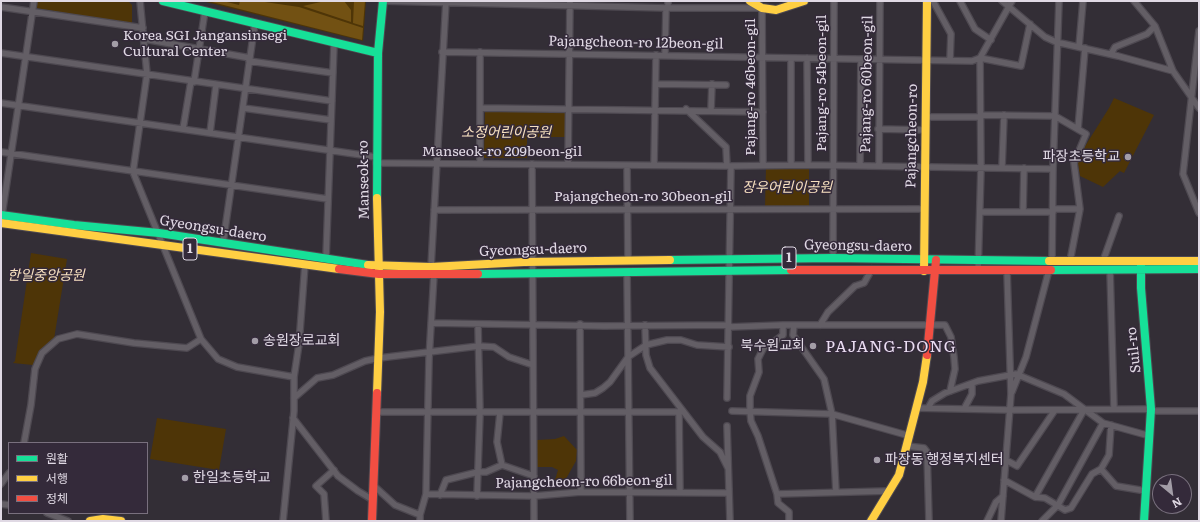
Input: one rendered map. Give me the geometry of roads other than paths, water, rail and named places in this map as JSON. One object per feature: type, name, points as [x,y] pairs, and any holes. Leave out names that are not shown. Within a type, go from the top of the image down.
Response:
[{"type":"main road","points":[[163,1],[334,44],[378,53]]},
{"type":"main road","name":"Manseok-ro","points":[[372,521],[380,312],[376,160],[378,53],[383,1]]},
{"type":"main road","points":[[750,1],[762,8],[776,10],[804,1]]},
{"type":"main road","name":"Pajangcheon-ro","points":[[924,271],[927,1]]},
{"type":"main road","name":"Gyeongsu-daero","points":[[1,217],[159,233],[347,261],[379,270],[409,274],[430,269],[532,269],[628,260],[834,258],[979,261],[1199,261]]},
{"type":"main road","name":"Gyeongsu-daero","points":[[1,217],[95,236],[163,244],[221,254],[345,270],[532,269],[627,272],[872,269],[924,271],[1199,269]]},
{"type":"main road","points":[[95,236],[105,231],[116,233],[118,229]]},
{"type":"main road","points":[[871,521],[888,490],[899,475],[910,436],[923,382],[931,326],[936,260]]},
{"type":"main road","name":"Suil-ro","points":[[1141,260],[1141,288],[1150,380],[1151,410],[1144,521]]},
{"type":"main road","points":[[345,270],[347,261]]},
{"type":"main road","points":[[409,274],[410,272],[430,269]]},
{"type":"main road","points":[[90,521],[103,518],[121,521]]},
{"type":"street","points":[[1,217],[20,106],[34,1]]},
{"type":"street","points":[[140,1],[146,74],[141,123],[133,172],[201,339],[218,359],[236,367],[294,377]]},
{"type":"street","points":[[383,1],[570,4],[667,8],[762,8]]},
{"type":"street","points":[[665,55],[668,1]]},
{"type":"street","name":"Pajang-ro 54beon-gil","points":[[834,1],[834,258]]},
{"type":"street","name":"Pajang-ro 60beon-gil","points":[[879,166],[878,129],[880,1]]},
{"type":"street","points":[[933,1],[951,34],[950,60]]},
{"type":"street","points":[[960,1],[975,29],[991,40]]},
{"type":"street","points":[[1002,1],[1045,37],[1056,42],[1112,54],[1173,71]]},
{"type":"street","points":[[978,271],[981,168],[980,58],[1012,1]]},
{"type":"street","points":[[1052,260],[1056,42],[1059,1]]},
{"type":"street","points":[[1078,128],[1083,1]]},
{"type":"street","points":[[1134,1],[1155,26],[1173,71],[1199,108]]},
{"type":"street","points":[[373,485],[395,505],[420,518],[426,494],[431,323],[430,269],[446,2]]},
{"type":"street","points":[[568,164],[570,4]]},
{"type":"street","points":[[1,7],[143,28]]},
{"type":"street","name":"Pajang-ro 46beon-gil","points":[[762,8],[763,165]]},
{"type":"street","points":[[183,129],[205,11]]},
{"type":"street","points":[[224,243],[255,23]]},
{"type":"street","name":"Pajangcheon-ro 12beon-gil","points":[[442,52],[972,61],[980,58],[1021,66],[1030,24]]},
{"type":"street","points":[[1112,54],[1115,46],[1147,34],[1155,26]]},
{"type":"street","points":[[1199,31],[1197,62],[1191,98],[1183,174],[1197,202],[1199,213]]},
{"type":"street","points":[[144,39],[198,47],[250,59],[333,73]]},
{"type":"street","points":[[326,258],[334,44]]},
{"type":"street","points":[[480,52],[480,164]]},
{"type":"street","points":[[1,54],[146,74],[245,90],[332,101]]},
{"type":"street","points":[[654,166],[656,55]]},
{"type":"street","points":[[791,58],[791,165]]},
{"type":"street","points":[[807,58],[808,165]]},
{"type":"street","points":[[860,59],[860,166]]},
{"type":"street","points":[[656,84],[726,85]]},
{"type":"street","points":[[710,110],[712,84]]},
{"type":"street","points":[[210,133],[216,85]]},
{"type":"street","name":"Manseok-ro 209beon-gil","points":[[1,103],[239,137],[330,151],[376,160],[436,164],[568,164],[627,166],[808,165],[1053,169]]},
{"type":"street","points":[[243,108],[331,120]]},
{"type":"street","points":[[481,108],[568,110],[686,109],[763,112]]},
{"type":"street","points":[[686,109],[726,148],[729,166],[731,209],[727,398]]},
{"type":"street","points":[[1002,167],[1004,115]]},
{"type":"street","points":[[925,117],[1004,115],[1054,116],[1078,128],[1086,134],[1074,163],[1080,209],[1070,261]]},
{"type":"street","points":[[878,129],[925,130]]},
{"type":"street","points":[[1,152],[328,199]]},
{"type":"street","points":[[532,164],[534,521]]},
{"type":"street","points":[[627,166],[629,210],[628,260]]},
{"type":"street","points":[[1023,212],[1024,168]]},
{"type":"street","name":"Pajangcheon-ro 30beon-gil","points":[[434,210],[924,209]]},
{"type":"street","points":[[980,212],[1023,212],[1080,209]]},
{"type":"street","points":[[1103,261],[1119,216]]},
{"type":"street","points":[[283,521],[293,418],[294,377],[299,344],[305,264]]},
{"type":"street","name":"Gyeongsu-daero","points":[[820,325],[828,312],[855,286],[864,283],[872,269]]},
{"type":"street","points":[[1011,394],[1019,375],[1048,270]]},
{"type":"street","points":[[1110,270],[1114,409]]},
{"type":"street","points":[[1001,521],[1011,394],[1009,375],[1007,271]]},
{"type":"street","points":[[627,272],[629,324],[630,521]]},
{"type":"street","points":[[431,323],[478,325],[580,324],[604,326],[629,324],[729,326],[945,326],[951,338],[954,370],[950,391]]},
{"type":"street","points":[[580,324],[581,492]]},
{"type":"street","points":[[477,496],[480,413],[478,325]]},
{"type":"street","points":[[645,325],[646,355],[650,368],[683,408],[703,437],[720,452],[728,468]]},
{"type":"street","points":[[783,325],[783,335]]},
{"type":"street","points":[[794,325],[793,335],[824,378],[824,388],[832,414],[836,492]]},
{"type":"street","points":[[24,442],[31,405],[35,369],[42,353],[58,339],[77,334],[134,343],[187,348],[201,339]]},
{"type":"street","points":[[789,521],[789,512],[778,503],[777,494],[758,436],[751,421],[750,396],[757,382],[759,372],[758,359],[764,347],[771,344],[783,335],[793,335]]},
{"type":"street","points":[[581,396],[595,393],[603,388],[610,382],[628,357],[646,345],[667,340],[681,340],[697,345],[729,347]]},
{"type":"street","points":[[294,398],[317,378],[333,376],[365,361],[378,358],[430,354],[479,346],[494,347],[509,357],[533,365]]},
{"type":"street","points":[[928,408],[932,401],[950,391],[983,379],[1019,375],[1064,394],[1103,423],[1150,436]]},
{"type":"street","points":[[964,409],[972,394],[972,384]]},
{"type":"street","points":[[916,408],[1199,411]]},
{"type":"street","points":[[1006,460],[1017,466],[1055,410]]},
{"type":"street","points":[[1035,497],[1084,410]]},
{"type":"street","points":[[732,412],[750,411],[832,414],[910,436]]},
{"type":"street","points":[[376,412],[679,412],[680,492]]},
{"type":"street","points":[[500,413],[497,442],[502,465]]},
{"type":"street","points":[[293,418],[301,426],[338,476],[373,500]]},
{"type":"street","points":[[1042,521],[1058,505],[1103,423]]},
{"type":"street","points":[[1004,480],[1035,497],[1045,498],[1065,510],[1071,508],[1092,474],[1101,469],[1109,455],[1111,425]]},
{"type":"street","points":[[727,426],[730,521]]},
{"type":"street","points":[[907,446],[924,448],[927,452],[930,521]]},
{"type":"street","points":[[478,472],[486,472],[502,465],[534,476]]},
{"type":"street","points":[[1101,469],[1116,486],[1146,491]]},
{"type":"street","points":[[326,521],[324,494],[316,486],[334,470]]},
{"type":"street","name":"Pajangcheon-ro 66beon-gil","points":[[440,494],[446,480],[478,472]]},
{"type":"street","points":[[1,484],[8,474]]},
{"type":"street","points":[[777,494],[888,490]]},
{"type":"street","name":"Pajangcheon-ro 66beon-gil","points":[[426,494],[534,496],[581,492],[729,493]]},
{"type":"street","points":[[987,521],[996,502],[1003,496]]},
{"type":"street","points":[[50,514],[68,521]]},
{"type":"place","name":"Korea SGI Jangansinsegi Cultural Center","points":[[115,44]]},
{"type":"place","name":"파장초등학교","points":[[1128,157]]},
{"type":"place","name":"송원장로교회","points":[[255,341]]},
{"type":"place","name":"북수원교회","points":[[813,346]]},
{"type":"place","name":"파장동 행정복지센터","points":[[877,460]]},
{"type":"place","name":"한일초등학교","points":[[185,478]]},
{"type":"district","name":"PAJANG-DONG","points":[[891,347]]},
{"type":"park label","name":"소정어린이공원","points":[[506,133]]},
{"type":"park label","name":"장우어린이공원","points":[[787,188]]},
{"type":"park label","name":"한일중앙공원","points":[[46,276]]}]
